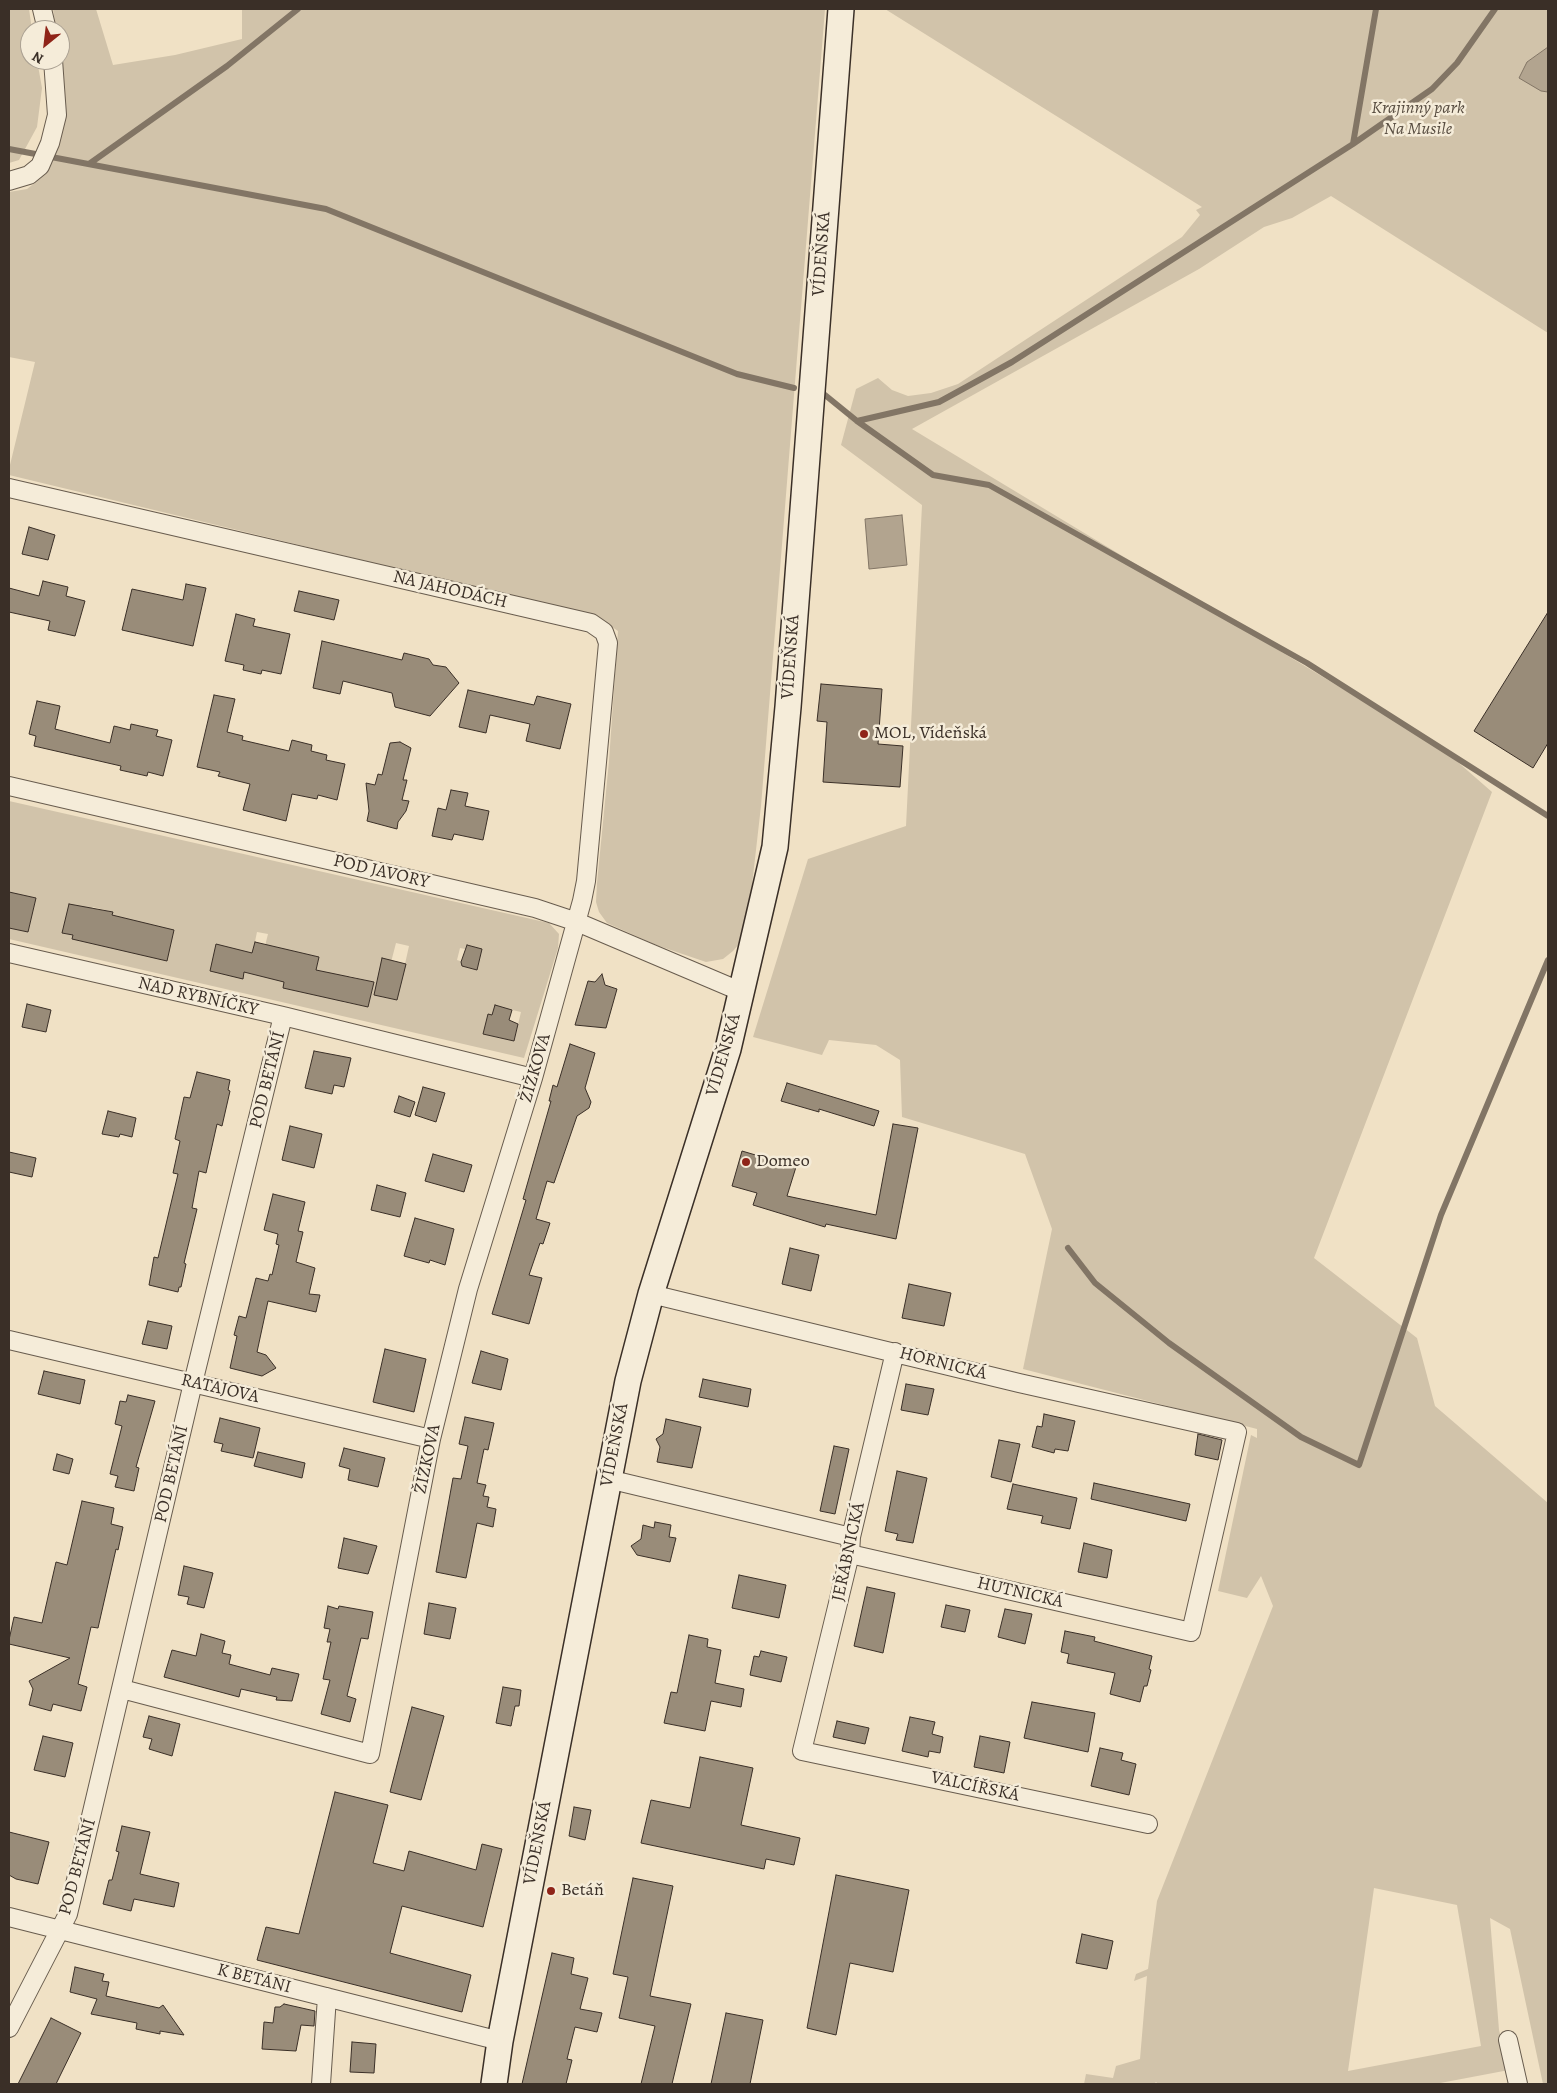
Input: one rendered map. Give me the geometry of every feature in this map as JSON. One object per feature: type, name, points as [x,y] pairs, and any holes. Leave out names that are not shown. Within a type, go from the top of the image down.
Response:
[{"type":"main road","name":"VÍDEŇSKÁ","points":[[494,2084],[500,2041],[628,1382],[651,1294],[728,1049],[775,847],[788,708],[841,9]]},
{"type":"street","points":[[9,181],[29,175],[40,166],[50,143],[57,115],[54,70]]},
{"type":"street","name":"NA JAHODÁCH","points":[[9,488],[591,622],[604,632],[608,643],[586,881],[578,922]]},
{"type":"street","name":"POD JAVORY","points":[[9,786],[535,908],[578,922],[742,992]]},
{"type":"street","name":"ŽIŽKOVA","points":[[122,1689],[370,1754],[431,1439],[468,1289],[533,1078],[578,922]]},
{"type":"street","name":"NAD RYBNÍČKY","points":[[9,953],[283,1016],[533,1078]]},
{"type":"street","name":"POD BETÁNÍ","points":[[9,2028],[68,1914],[193,1383],[283,1016]]},
{"type":"street","name":"HORNICKÁ","points":[[651,1294],[1020,1383],[1237,1432],[1191,1632]]},
{"type":"street","name":"RATAJOVA","points":[[9,1340],[431,1439]]},
{"type":"street","name":"JEŘÁBNICKÁ","points":[[802,1751],[895,1352]]},
{"type":"street","name":"HUTNICKÁ","points":[[608,1479],[851,1545],[1191,1632]]},
{"type":"street","name":"VALCÍŘSKÁ","points":[[802,1751],[1148,1824]]},
{"type":"street","name":"K BETÁNI","points":[[9,1917],[500,2041]]},
{"type":"street","points":[[321,2084],[327,1997]]},
{"type":"street","points":[[1508,2040],[1518,2084]]},
{"type":"green space","points":[[9,9],[29,9],[31,20],[20,20],[20,70],[39,70],[42,88],[37,127],[19,160],[9,163]]},
{"type":"green space","points":[[53,9],[96,9],[113,65],[175,55],[242,39],[242,9],[825,9],[761,806],[752,885],[740,943],[723,959],[706,962],[656,945],[607,923],[599,912],[596,902],[597,883],[609,761],[618,631],[598,617],[9,475],[35,362],[9,357],[9,192],[27,189],[41,178],[52,163],[59,142],[60,70],[70,70],[70,20],[55,20]]},
{"type":"green space","name":"Krajinný park Na Musile","points":[[885,9],[1548,9],[1548,47],[1527,62],[1541,91],[1548,92],[1548,333],[1331,196],[1292,218],[1264,227],[1199,269],[912,429],[1444,750],[1492,792],[1314,1258],[1417,1338],[1435,1406],[1548,1503],[1548,2084],[1543,2084],[1510,1929],[1490,1918],[1499,2030],[1509,2070],[1435,2084],[1158,2084],[1156,2082],[1154,2084],[1084,2084],[1086,2074],[1113,2078],[1116,2066],[1140,2059],[1147,1976],[1134,1981],[1136,1974],[1148,1969],[1157,1901],[1273,1606],[1261,1576],[1247,1598],[1218,1591],[1251,1435],[1257,1438],[1257,1429],[1023,1369],[1052,1229],[1025,1154],[902,1117],[900,1060],[876,1045],[829,1040],[822,1055],[753,1037],[808,859],[906,826],[922,505],[841,445],[856,389],[878,378],[892,390],[908,396],[931,393],[958,384],[1182,237],[1200,215],[1196,210],[1202,207]],"holes":[[[1374,1888],[1457,1905],[1481,2046],[1348,2071]]]},
{"type":"green space","points":[[9,801],[549,923],[559,934],[558,948],[524,1058],[9,939],[9,928],[28,932],[36,898],[10,893],[9,898]],"holes":[[[93,907],[113,912],[110,926],[72,939],[73,935],[63,933]],[[257,932],[268,934],[263,954],[253,951]],[[396,943],[409,946],[397,1000],[382,997]],[[467,945],[481,949],[477,970],[462,966],[463,962],[457,960],[460,948],[465,949]],[[292,951],[319,957],[316,970],[284,982]],[[349,976],[374,982],[368,1007],[343,1002]],[[495,1006],[521,1012],[514,1041],[483,1034],[488,1014],[492,1015]]]},
{"type":"shaded area","points":[[1548,47],[1548,92],[1541,91],[1519,78],[1527,62]]},
{"type":"shaded area","points":[[902,515],[907,565],[869,569],[865,519]]},
{"type":"building","points":[[29,527],[55,535],[48,560],[22,554]]},
{"type":"building","points":[[43,581],[68,587],[66,596],[85,601],[75,636],[48,630],[50,621],[9,612],[9,588],[39,596]]},
{"type":"building","points":[[186,584],[206,588],[193,646],[122,630],[132,589],[183,600]]},
{"type":"building","points":[[299,591],[339,600],[334,620],[294,611]]},
{"type":"building","points":[[1548,612],[1548,743],[1533,768],[1474,731]]},
{"type":"building","points":[[236,614],[255,619],[253,626],[290,634],[281,674],[262,670],[261,674],[243,670],[244,665],[225,661]]},
{"type":"building","points":[[322,641],[402,660],[404,653],[429,659],[433,665],[446,667],[459,683],[430,716],[395,707],[392,693],[343,681],[340,694],[313,688]]},
{"type":"building","points":[[821,684],[882,689],[878,744],[903,746],[900,787],[823,782],[827,722],[817,721]]},
{"type":"building","points":[[468,690],[534,705],[537,696],[571,704],[560,749],[526,741],[530,724],[490,715],[486,733],[459,727]]},
{"type":"building","points":[[214,695],[235,699],[227,732],[243,736],[242,740],[289,751],[292,740],[312,745],[311,751],[327,755],[326,760],[345,764],[337,800],[318,795],[317,799],[292,794],[286,821],[243,810],[250,784],[218,776],[220,772],[197,767]]},
{"type":"building","points":[[37,701],[60,706],[55,729],[110,743],[114,726],[130,730],[131,724],[158,730],[156,736],[172,740],[163,776],[148,772],[147,776],[120,770],[121,766],[34,746],[36,736],[29,734]]},
{"type":"building","points":[[400,742],[411,748],[403,780],[407,780],[402,800],[409,801],[406,811],[398,822],[397,829],[367,821],[369,811],[366,783],[375,785],[378,774],[382,775],[390,743]]},
{"type":"building","points":[[451,790],[468,793],[465,806],[489,811],[483,840],[454,834],[452,840],[432,836],[438,808],[446,810]]},
{"type":"building","points":[[9,892],[36,898],[28,932],[9,928]]},
{"type":"building","points":[[69,904],[113,912],[112,915],[174,930],[167,961],[72,939],[73,935],[62,933]]},
{"type":"building","points":[[255,942],[319,957],[316,970],[374,982],[368,1007],[283,988],[284,982],[244,972],[243,979],[210,971],[216,944],[252,953]]},
{"type":"building","points":[[467,945],[482,949],[477,970],[462,966],[461,962]]},
{"type":"building","points":[[382,958],[406,964],[397,1000],[374,995]]},
{"type":"building","points":[[602,974],[605,985],[617,989],[606,1028],[575,1025],[588,981],[595,982]]},
{"type":"building","points":[[27,1004],[51,1010],[46,1032],[22,1027]]},
{"type":"building","points":[[495,1005],[512,1010],[509,1020],[518,1024],[514,1041],[483,1034],[488,1014],[492,1015]]},
{"type":"building","points":[[570,1044],[595,1053],[585,1088],[591,1102],[589,1108],[577,1116],[554,1183],[547,1181],[536,1219],[550,1223],[543,1244],[540,1243],[529,1275],[542,1278],[529,1324],[492,1314],[526,1200],[523,1199],[551,1101],[549,1101],[553,1085],[557,1087]]},
{"type":"building","points":[[314,1051],[351,1058],[344,1087],[334,1085],[332,1094],[305,1088]]},
{"type":"building","points":[[197,1072],[230,1080],[228,1090],[230,1091],[222,1126],[217,1124],[206,1173],[199,1171],[192,1208],[197,1209],[184,1263],[186,1264],[181,1287],[179,1287],[178,1292],[149,1285],[154,1257],[158,1258],[178,1174],[173,1173],[180,1141],[175,1139],[184,1097],[190,1098]]},
{"type":"building","points":[[787,1083],[879,1111],[874,1126],[819,1109],[819,1112],[781,1101]]},
{"type":"building","points":[[423,1087],[445,1093],[436,1122],[415,1115]]},
{"type":"building","points":[[399,1096],[415,1102],[410,1117],[394,1112]]},
{"type":"building","points":[[108,1111],[136,1118],[132,1137],[120,1134],[119,1137],[102,1134]]},
{"type":"building","points":[[893,1124],[918,1128],[896,1239],[826,1224],[825,1227],[753,1205],[757,1193],[732,1186],[742,1151],[796,1167],[787,1196],[876,1215]]},
{"type":"building","points":[[290,1126],[322,1134],[314,1168],[282,1160]]},
{"type":"building","points":[[9,1152],[36,1158],[32,1177],[9,1172]]},
{"type":"building","points":[[433,1154],[472,1165],[464,1192],[425,1181]]},
{"type":"building","points":[[377,1185],[406,1193],[400,1217],[371,1210]]},
{"type":"building","points":[[273,1194],[305,1202],[298,1231],[303,1232],[296,1262],[315,1268],[309,1294],[320,1295],[316,1312],[268,1301],[257,1352],[266,1355],[276,1368],[262,1376],[230,1368],[237,1336],[234,1335],[239,1316],[246,1318],[256,1278],[268,1281],[270,1274],[272,1275],[279,1245],[276,1244],[278,1234],[264,1230]]},
{"type":"building","points":[[415,1218],[454,1229],[445,1265],[430,1260],[429,1263],[404,1256]]},
{"type":"building","points":[[790,1248],[819,1255],[811,1291],[782,1284]]},
{"type":"building","points":[[909,1284],[951,1293],[944,1326],[902,1318]]},
{"type":"building","points":[[148,1321],[172,1326],[167,1349],[142,1344]]},
{"type":"building","points":[[385,1349],[426,1359],[414,1412],[373,1402]]},
{"type":"building","points":[[481,1351],[508,1359],[501,1390],[472,1383]]},
{"type":"building","points":[[44,1371],[85,1380],[80,1404],[38,1394]]},
{"type":"building","points":[[703,1379],[751,1389],[748,1407],[699,1397]]},
{"type":"building","points":[[906,1384],[934,1389],[928,1415],[901,1410]]},
{"type":"building","points":[[128,1395],[155,1401],[136,1467],[139,1468],[134,1491],[115,1487],[118,1476],[110,1474],[122,1426],[115,1424],[120,1401],[126,1402]]},
{"type":"building","points":[[1044,1414],[1075,1421],[1068,1451],[1055,1449],[1054,1453],[1032,1447],[1037,1426],[1042,1427]]},
{"type":"building","points":[[465,1417],[494,1423],[488,1450],[484,1449],[477,1483],[486,1485],[483,1496],[489,1497],[487,1507],[496,1509],[493,1527],[477,1523],[466,1578],[436,1572],[453,1478],[461,1479],[468,1446],[459,1444]]},
{"type":"building","points":[[220,1418],[260,1428],[253,1458],[221,1451],[223,1444],[214,1442]]},
{"type":"building","points":[[666,1419],[701,1427],[692,1468],[657,1462],[660,1447],[656,1439],[663,1434]]},
{"type":"building","points":[[1198,1434],[1222,1440],[1218,1460],[1195,1455]]},
{"type":"building","points":[[999,1440],[1020,1444],[1011,1482],[991,1477]]},
{"type":"building","points":[[834,1446],[849,1449],[835,1514],[820,1511]]},
{"type":"building","points":[[344,1448],[385,1458],[378,1487],[348,1480],[350,1469],[339,1466]]},
{"type":"building","points":[[258,1452],[305,1463],[302,1478],[254,1466]]},
{"type":"building","points":[[57,1454],[73,1459],[69,1474],[53,1470]]},
{"type":"building","points":[[897,1471],[927,1478],[913,1543],[896,1540],[898,1534],[885,1531]]},
{"type":"building","points":[[1094,1483],[1190,1504],[1186,1521],[1091,1499]]},
{"type":"building","points":[[1013,1484],[1077,1498],[1070,1529],[1041,1523],[1043,1516],[1007,1509]]},
{"type":"building","points":[[82,1501],[114,1508],[111,1524],[123,1527],[118,1550],[116,1549],[98,1628],[91,1627],[78,1684],[87,1687],[81,1711],[53,1704],[51,1711],[29,1705],[33,1689],[29,1681],[70,1658],[9,1644],[9,1640],[14,1617],[42,1623],[56,1562],[67,1565]]},
{"type":"building","points":[[655,1522],[671,1525],[669,1537],[676,1538],[670,1562],[637,1555],[631,1546],[641,1539],[643,1525],[654,1528]]},
{"type":"building","points":[[344,1538],[377,1546],[368,1574],[338,1568]]},
{"type":"building","points":[[1084,1543],[1112,1550],[1107,1578],[1078,1572]]},
{"type":"building","points":[[184,1566],[213,1573],[204,1608],[187,1604],[189,1597],[178,1595]]},
{"type":"building","points":[[739,1575],[786,1585],[779,1618],[732,1608]]},
{"type":"building","points":[[867,1587],[895,1593],[883,1653],[854,1646]]},
{"type":"building","points":[[429,1603],[456,1608],[450,1639],[424,1634]]},
{"type":"building","points":[[946,1605],[970,1610],[965,1632],[941,1627]]},
{"type":"building","points":[[328,1606],[338,1609],[339,1606],[373,1612],[368,1639],[361,1638],[347,1696],[356,1699],[350,1722],[321,1714],[330,1680],[323,1679],[331,1642],[327,1642],[330,1629],[324,1628]]},
{"type":"building","points":[[1005,1609],[1032,1614],[1025,1644],[998,1637]]},
{"type":"building","points":[[1065,1631],[1095,1637],[1094,1641],[1152,1656],[1147,1686],[1144,1686],[1140,1702],[1110,1694],[1115,1673],[1067,1663],[1069,1654],[1061,1652]]},
{"type":"building","points":[[201,1634],[225,1641],[222,1653],[231,1655],[229,1664],[270,1675],[272,1668],[299,1674],[292,1701],[276,1700],[277,1697],[241,1689],[239,1697],[164,1677],[172,1650],[196,1656]]},
{"type":"building","points":[[689,1635],[708,1639],[707,1647],[721,1650],[715,1683],[744,1689],[741,1707],[711,1701],[705,1731],[664,1723],[671,1692],[677,1693]]},
{"type":"building","points":[[761,1651],[787,1657],[781,1682],[750,1675],[754,1656],[759,1657]]},
{"type":"building","points":[[503,1687],[521,1690],[519,1706],[515,1706],[511,1726],[496,1723]]},
{"type":"building","points":[[1032,1702],[1095,1713],[1088,1752],[1024,1738]]},
{"type":"building","points":[[412,1707],[444,1716],[421,1800],[390,1792]]},
{"type":"building","points":[[149,1716],[180,1724],[172,1756],[149,1749],[152,1739],[143,1737]]},
{"type":"building","points":[[910,1717],[935,1722],[932,1734],[943,1737],[940,1753],[929,1751],[928,1757],[902,1751]]},
{"type":"building","points":[[837,1721],[869,1728],[865,1744],[833,1737]]},
{"type":"building","points":[[43,1736],[73,1743],[65,1777],[34,1770]]},
{"type":"building","points":[[980,1736],[1010,1742],[1004,1773],[974,1767]]},
{"type":"building","points":[[1100,1748],[1123,1753],[1121,1760],[1136,1764],[1129,1795],[1091,1786]]},
{"type":"building","points":[[700,1757],[753,1768],[741,1825],[800,1838],[794,1865],[766,1859],[764,1869],[641,1843],[651,1800],[690,1808]]},
{"type":"building","points":[[335,1792],[388,1805],[373,1863],[404,1871],[409,1851],[476,1870],[482,1844],[502,1849],[483,1927],[402,1906],[390,1953],[471,1975],[462,2012],[257,1960],[266,1927],[299,1934]]},
{"type":"building","points":[[574,1807],[591,1810],[585,1840],[569,1836]]},
{"type":"building","points":[[122,1826],[150,1832],[140,1874],[179,1883],[174,1907],[134,1899],[131,1911],[103,1904],[109,1880],[112,1880],[119,1852],[116,1851]]},
{"type":"building","points":[[9,1832],[49,1842],[38,1884],[16,1879],[9,1875]]},
{"type":"building","points":[[836,1875],[909,1890],[893,1972],[850,1963],[836,2035],[807,2028]]},
{"type":"building","points":[[633,1878],[673,1886],[650,1996],[691,2004],[672,2084],[641,2084],[655,2026],[619,2018],[628,1977],[613,1974]]},
{"type":"building","points":[[1082,1934],[1113,1941],[1107,1969],[1076,1963]]},
{"type":"building","points":[[552,1953],[574,1958],[571,1974],[588,1978],[580,2009],[602,2013],[597,2032],[575,2027],[567,2059],[572,2060],[566,2084],[522,2084]]},
{"type":"building","points":[[75,1967],[104,1974],[102,1981],[109,1982],[106,1996],[159,2008],[163,2005],[184,2035],[160,2031],[160,2034],[136,2029],[137,2023],[91,2014],[97,1999],[70,1992]]},
{"type":"building","points":[[284,2004],[315,2011],[314,2026],[301,2025],[296,2051],[262,2049],[264,2022],[273,2023],[275,2007],[280,2007]]},
{"type":"building","points":[[726,2013],[763,2020],[750,2084],[711,2084]]},
{"type":"building","points":[[51,2018],[81,2033],[56,2084],[18,2084]]},
{"type":"building","points":[[352,2042],[376,2044],[374,2073],[350,2072]]},
{"type":"waterway","points":[[89,164],[227,66],[298,9]]},
{"type":"waterway","points":[[857,421],[939,402],[1012,362],[1353,144],[1376,9]]},
{"type":"waterway","points":[[1353,144],[1432,89],[1457,63],[1495,9]]},
{"type":"waterway","points":[[9,149],[326,209],[737,374],[794,388]]},
{"type":"waterway","points":[[825,395],[857,421],[933,475],[989,485],[1307,663],[1548,816]]},
{"type":"waterway","points":[[1068,1248],[1095,1283],[1169,1343],[1301,1437],[1359,1465],[1441,1215],[1548,960]]},
{"type":"place","name":"MOL, Vídeňská","points":[[864,734]]},
{"type":"place","name":"Domeo","points":[[746,1162]]},
{"type":"place","name":"Betáň","points":[[551,1891]]}]
